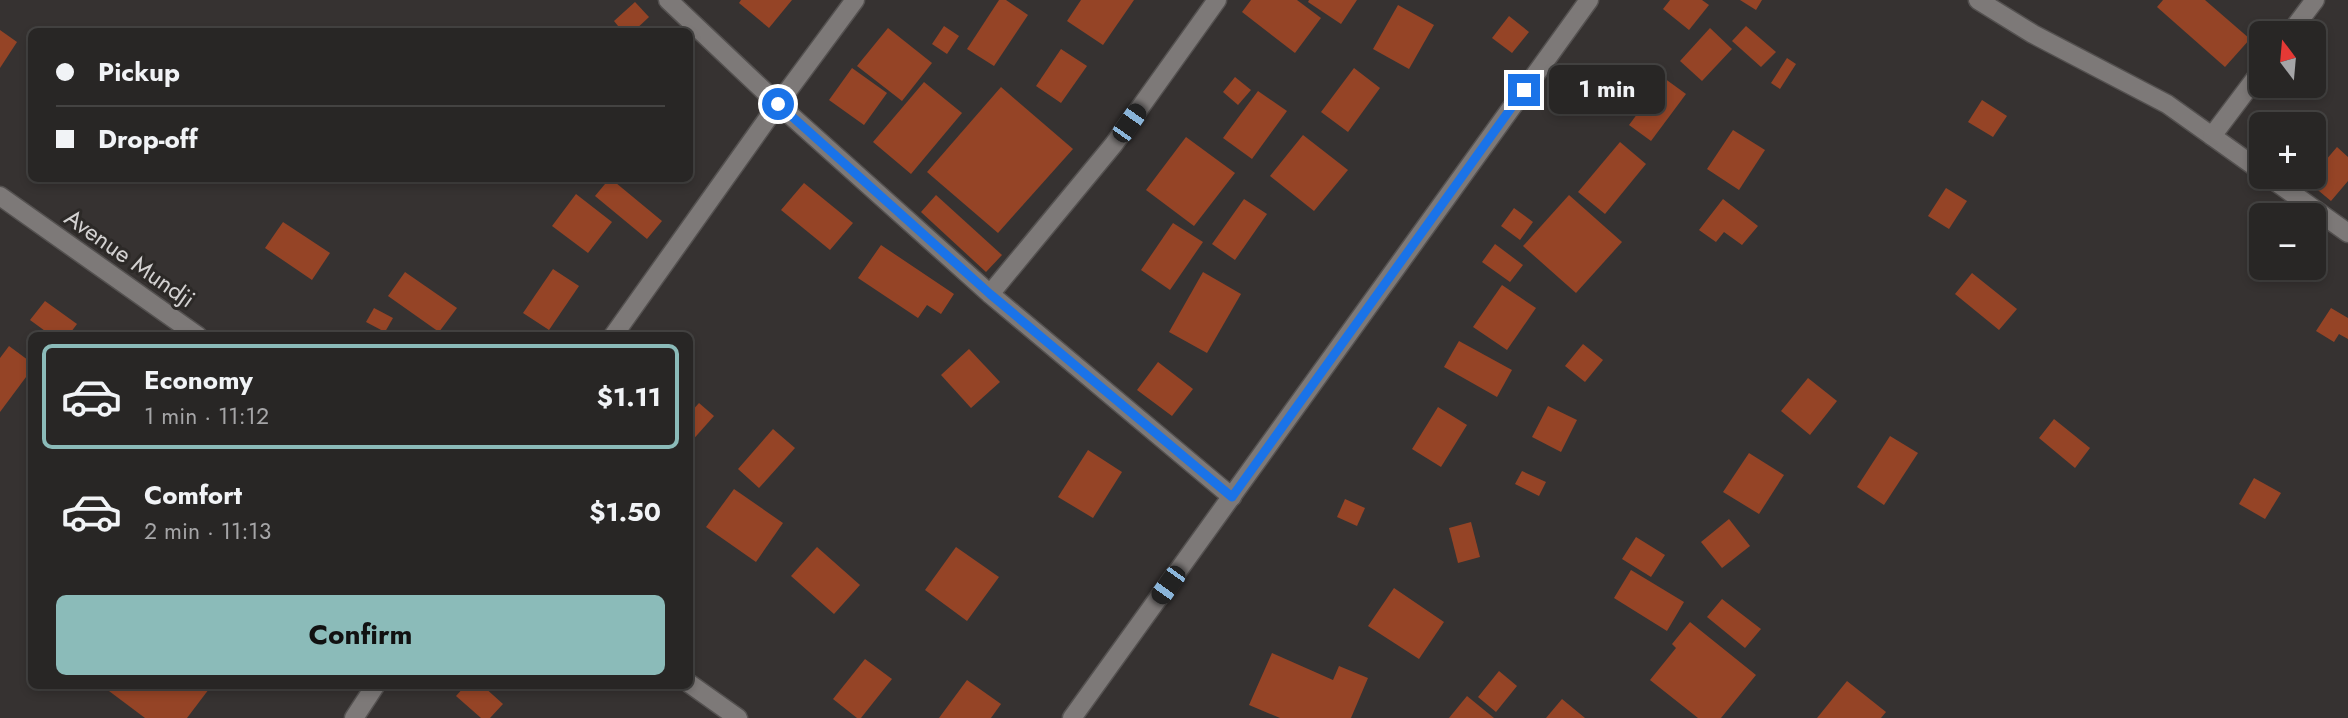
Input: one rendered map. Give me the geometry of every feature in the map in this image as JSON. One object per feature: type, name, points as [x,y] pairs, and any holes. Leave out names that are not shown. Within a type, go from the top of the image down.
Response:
[{"type":"street","points":[[668,0],[778,104],[990,294],[1232,497]]},
{"type":"street","points":[[616,332],[855,0]]},
{"type":"street","points":[[990,294],[1114,144],[1217,0]]},
{"type":"street","points":[[1072,718],[1589,0]]},
{"type":"street","points":[[1980,0],[2033,34],[2167,104],[2249,162]]},
{"type":"street","points":[[2299,21],[2315,0]]},
{"type":"street","points":[[2212,136],[2249,87]]},
{"type":"street","points":[[2286,189],[2348,233]]},
{"type":"street","name":"Avenue Mundji","points":[[0,196],[192,332]]},
{"type":"street","points":[[693,686],[728,715]]},
{"type":"street","points":[[354,718],[373,689]]},
{"type":"building","points":[[741,0],[792,0],[769,28],[739,3]]},
{"type":"building","points":[[999,0],[1006,0],[1028,15],[994,66],[967,49]]},
{"type":"building","points":[[1081,0],[1134,0],[1103,45],[1067,21]]},
{"type":"building","points":[[1251,0],[1297,0],[1321,18],[1295,53],[1242,12]]},
{"type":"building","points":[[1357,0],[1341,24],[1308,2]]},
{"type":"building","points":[[1670,0],[1702,0],[1709,5],[1689,30],[1663,9]]},
{"type":"building","points":[[1740,0],[1762,0],[1756,10]]},
{"type":"building","points":[[2163,0],[2205,0],[2249,40],[2225,67],[2157,7]]},
{"type":"building","points":[[635,2],[649,17],[637,28],[620,28],[614,21]]},
{"type":"building","points":[[1398,5],[1434,25],[1409,69],[1373,49]]},
{"type":"building","points":[[1509,16],[1529,32],[1512,53],[1492,38]]},
{"type":"building","points":[[944,26],[959,36],[947,54],[932,44]]},
{"type":"building","points":[[1746,26],[1776,52],[1761,67],[1732,41]]},
{"type":"building","points":[[888,28],[932,63],[902,101],[857,66]]},
{"type":"building","points":[[1710,28],[1732,49],[1702,81],[1680,61]]},
{"type":"building","points":[[0,30],[17,42],[0,68]]},
{"type":"building","points":[[1061,49],[1087,66],[1061,103],[1036,86]]},
{"type":"building","points":[[1787,58],[1796,64],[1780,89],[1771,83]]},
{"type":"building","points":[[852,68],[887,93],[864,125],[829,100]]},
{"type":"building","points":[[1354,68],[1380,88],[1348,132],[1321,112]]},
{"type":"building","points":[[1235,77],[1251,90],[1238,105],[1223,92]]},
{"type":"building","points":[[1664,78],[1686,94],[1651,141],[1629,125]]},
{"type":"building","points":[[924,82],[962,113],[911,174],[873,142]]},
{"type":"building","points":[[1001,87],[1073,149],[998,233],[927,172]]},
{"type":"building","points":[[1258,91],[1287,111],[1252,159],[1223,138]]},
{"type":"building","points":[[1982,100],[2007,116],[1993,137],[1968,122]]},
{"type":"building","points":[[1733,130],[1765,150],[1739,190],[1707,169]]},
{"type":"building","points":[[1303,135],[1348,170],[1314,211],[1270,176]]},
{"type":"building","points":[[1186,137],[1235,173],[1194,226],[1146,190]]},
{"type":"building","points":[[1620,142],[1646,164],[1605,214],[1578,192]]},
{"type":"building","points":[[2337,147],[2348,157],[2348,181],[2331,201],[2317,189],[2326,189],[2326,160]]},
{"type":"building","points":[[607,182],[615,182],[662,221],[647,239],[595,196]]},
{"type":"building","points":[[804,183],[853,223],[830,250],[781,210]]},
{"type":"building","points":[[1946,188],[1967,201],[1949,229],[1928,216]]},
{"type":"building","points":[[576,194],[612,222],[588,253],[552,226]]},
{"type":"building","points":[[936,195],[1002,255],[986,272],[921,212]]},
{"type":"building","points":[[1569,195],[1622,242],[1576,293],[1523,246]]},
{"type":"building","points":[[1244,199],[1267,214],[1235,260],[1212,244]]},
{"type":"building","points":[[1723,199],[1758,226],[1742,245],[1724,232],[1716,242],[1699,230]]},
{"type":"building","points":[[1514,208],[1533,222],[1520,240],[1501,226]]},
{"type":"building","points":[[283,222],[330,253],[312,280],[265,248]]},
{"type":"building","points":[[1173,223],[1203,242],[1170,290],[1141,270]]},
{"type":"building","points":[[1495,244],[1523,265],[1510,282],[1482,262]]},
{"type":"building","points":[[881,245],[954,294],[941,314],[927,305],[918,318],[858,278]]},
{"type":"building","points":[[553,269],[579,286],[549,330],[523,313]]},
{"type":"building","points":[[405,272],[457,308],[439,332],[388,296]]},
{"type":"building","points":[[1203,272],[1241,294],[1207,353],[1169,332]]},
{"type":"building","points":[[1972,273],[2017,309],[1999,330],[1955,294]]},
{"type":"building","points":[[1502,285],[1536,308],[1507,350],[1473,327]]},
{"type":"building","points":[[45,301],[77,324],[71,332],[46,332],[30,320]]},
{"type":"building","points":[[374,308],[393,318],[385,332],[366,322]]},
{"type":"building","points":[[2331,308],[2348,318],[2348,339],[2339,334],[2334,342],[2316,331]]},
{"type":"building","points":[[1459,341],[1512,370],[1497,397],[1444,367]]},
{"type":"building","points":[[1583,344],[1603,360],[1585,382],[1565,366]]},
{"type":"building","points":[[9,346],[28,360],[28,374],[0,412],[0,358]]},
{"type":"building","points":[[969,349],[1000,382],[971,408],[941,375]]},
{"type":"building","points":[[1158,362],[1193,389],[1172,416],[1137,390]]},
{"type":"building","points":[[1808,378],[1837,401],[1810,435],[1781,411]]},
{"type":"building","points":[[699,403],[714,416],[693,440],[693,410]]},
{"type":"building","points":[[1548,406],[1577,420],[1561,452],[1532,437]]},
{"type":"building","points":[[1438,407],[1467,425],[1441,467],[1412,449]]},
{"type":"building","points":[[2054,419],[2090,448],[2075,468],[2039,438]]},
{"type":"building","points":[[773,429],[795,448],[759,488],[738,469]]},
{"type":"building","points":[[1890,436],[1918,453],[1884,505],[1857,487]]},
{"type":"building","points":[[1088,450],[1122,472],[1093,518],[1058,497]]},
{"type":"building","points":[[1749,453],[1784,475],[1759,514],[1723,492]]},
{"type":"building","points":[[1522,471],[1546,482],[1539,496],[1515,484]]},
{"type":"building","points":[[2254,478],[2281,493],[2265,519],[2239,504]]},
{"type":"building","points":[[734,489],[783,523],[756,562],[706,527]]},
{"type":"building","points":[[1345,499],[1365,508],[1357,526],[1337,517]]},
{"type":"building","points":[[1729,519],[1750,546],[1722,568],[1701,542]]},
{"type":"building","points":[[1471,522],[1480,557],[1458,563],[1449,528]]},
{"type":"building","points":[[1636,537],[1665,555],[1651,577],[1622,559]]},
{"type":"building","points":[[817,547],[860,585],[834,614],[791,576]]},
{"type":"building","points":[[956,547],[999,577],[967,621],[925,590]]},
{"type":"building","points":[[1631,570],[1684,602],[1667,631],[1614,598]]},
{"type":"building","points":[[1394,588],[1444,622],[1419,659],[1368,626]]},
{"type":"building","points":[[1722,599],[1761,629],[1745,648],[1707,617]]},
{"type":"building","points":[[1690,622],[1756,675],[1721,718],[1698,718],[1650,680],[1676,648],[1672,644]]},
{"type":"building","points":[[1272,653],[1333,680],[1339,666],[1368,678],[1351,718],[1280,718],[1249,705]]},
{"type":"building","points":[[865,659],[892,679],[861,718],[857,718],[833,699]]},
{"type":"building","points":[[1499,671],[1517,686],[1496,712],[1478,697]]},
{"type":"building","points":[[967,680],[1001,704],[991,718],[939,718]]},
{"type":"building","points":[[1847,681],[1886,712],[1881,718],[1817,718]]},
{"type":"building","points":[[106,689],[209,689],[187,718],[145,718]]},
{"type":"building","points":[[462,689],[486,689],[503,704],[490,718],[481,718],[456,696]]},
{"type":"building","points":[[1467,696],[1494,718],[1449,718]]},
{"type":"building","points":[[1562,699],[1585,718],[1546,718]]},
{"type":"route","points":[[778,104],[990,294],[1232,497],[1524,90]]}]
